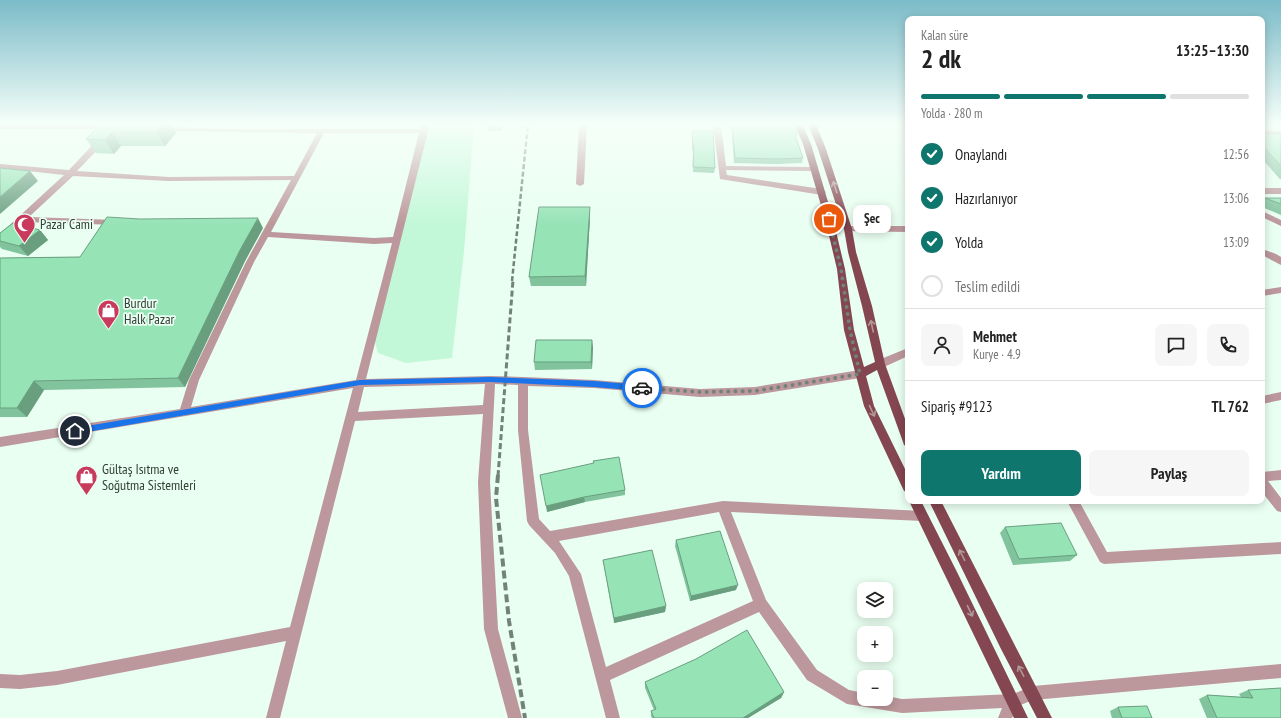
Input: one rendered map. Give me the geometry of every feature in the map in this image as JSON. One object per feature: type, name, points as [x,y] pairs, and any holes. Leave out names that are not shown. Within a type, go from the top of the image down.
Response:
[{"type":"main road","points":[[811,158],[822,192],[841,269],[850,330],[869,406],[905,481]]},
{"type":"main road","points":[[825,158],[848,229],[852,252],[867,306],[880,364],[905,434]]},
{"type":"main road","points":[[860,374],[880,364]]},
{"type":"main road","points":[[916,504],[953,576],[1021,718]]},
{"type":"main road","points":[[936,504],[1006,644],[1045,718]]},
{"type":"street","points":[[0,239],[87,158]]},
{"type":"street","points":[[184,413],[194,380],[250,262],[266,234],[268,223],[307,158]]},
{"type":"street","points":[[273,718],[397,240],[417,158]]},
{"type":"street","points":[[580,184],[581,158]]},
{"type":"street","points":[[721,158],[723,177],[822,192]]},
{"type":"street","points":[[0,166],[71,173],[169,178],[296,178]]},
{"type":"street","points":[[722,168],[814,169]]},
{"type":"street","points":[[1265,191],[1281,191]]},
{"type":"street","points":[[1265,215],[1281,223]]},
{"type":"street","points":[[20,220],[124,223]]},
{"type":"street","points":[[848,229],[905,229]]},
{"type":"street","points":[[266,234],[374,241],[397,240]]},
{"type":"street","points":[[1265,253],[1273,256],[1281,262]]},
{"type":"street","points":[[1265,293],[1281,290]]},
{"type":"street","points":[[880,364],[905,353]]},
{"type":"street","points":[[0,442],[360,383],[490,380],[594,384],[700,392],[755,391],[860,374]]},
{"type":"street","points":[[490,380],[484,482],[491,628],[515,718]]},
{"type":"street","points":[[523,381],[523,430],[533,521],[559,549],[575,574],[613,718]]},
{"type":"street","points":[[1265,399],[1281,396]]},
{"type":"street","points":[[351,417],[489,409]]},
{"type":"street","points":[[1265,477],[1281,475]]},
{"type":"street","points":[[1265,487],[1281,507]]},
{"type":"street","points":[[1075,504],[1104,558],[1281,548]]},
{"type":"street","points":[[548,537],[723,506],[922,516]]},
{"type":"street","points":[[723,506],[761,604],[812,675],[847,697],[902,706],[1013,701],[1032,693],[1281,671]]},
{"type":"street","points":[[602,676],[761,604]]},
{"type":"street","points":[[0,681],[20,682],[57,678],[295,633]]},
{"type":"street","points":[[1005,718],[1013,701]]},
{"type":"green space","points":[[419,158],[471,158],[464,251],[452,358],[406,363],[378,353],[373,335]]},
{"type":"building","points":[[693,158],[714,158],[715,168],[693,167]]},
{"type":"building","points":[[735,158],[803,158],[778,159]]},
{"type":"building","points":[[1273,158],[1281,158],[1281,166]]},
{"type":"building","points":[[0,168],[30,171],[0,197]]},
{"type":"building","points":[[1265,198],[1281,198],[1281,204]]},
{"type":"building","points":[[539,207],[590,207],[585,276],[529,277]]},
{"type":"building","name":"Burdur Halk Pazar","points":[[107,217],[140,219],[258,218],[239,252],[178,378],[34,381],[17,408],[0,408],[0,258],[80,257]]},
{"type":"building","points":[[13,223],[40,230],[19,246],[0,241],[0,233]]},
{"type":"building","points":[[536,340],[592,340],[591,362],[534,362]]},
{"type":"building","points":[[619,457],[625,490],[584,497],[546,506],[540,475],[594,463],[593,461]]},
{"type":"building","points":[[1061,523],[1077,555],[1019,559],[1005,527]]},
{"type":"building","points":[[720,531],[738,585],[691,596],[676,540]]},
{"type":"building","points":[[652,550],[666,606],[614,618],[603,560]]},
{"type":"building","points":[[747,630],[784,692],[743,718],[654,718],[651,711],[656,709],[645,682],[696,659]]},
{"type":"building","points":[[1281,688],[1281,718],[1217,718],[1207,695],[1253,698],[1248,690]]},
{"type":"building","points":[[1147,706],[1152,718],[1122,718],[1118,707]]},
{"type":"railway","points":[[512,281],[525,158]]},
{"type":"railway","points":[[498,476],[513,280]]},
{"type":"railway","points":[[498,475],[496,498],[509,621],[525,718]]},
{"type":"way so far","points":[[642,388],[700,392],[755,391],[860,374],[850,330],[841,269],[829,219]]},
{"type":"place","name":"Şec","points":[[829,219]]},
{"type":"place","name":"Pazar Cami","points":[[25,244]]},
{"type":"place","name":"Burdur Halk Pazar","points":[[108,330]]},
{"type":"place","name":"Gültaş Isıtma ve Soğutma Sistemleri","points":[[87,496]]},
{"type":"route","points":[[75,431],[360,383],[490,380],[594,384],[642,388]]}]
